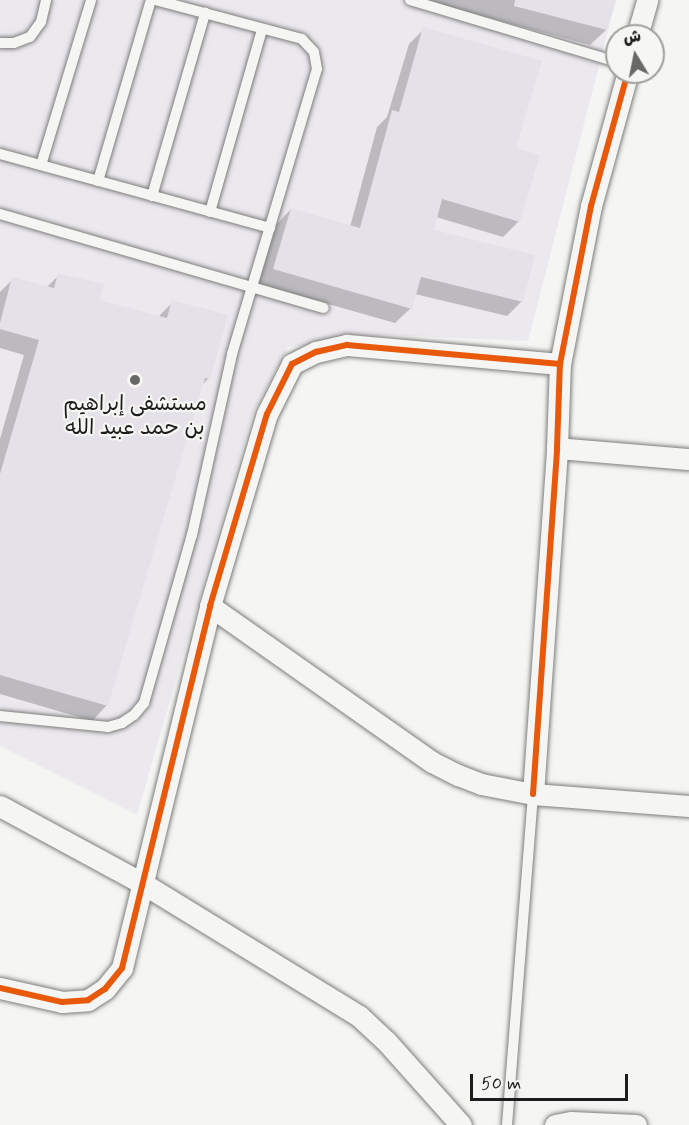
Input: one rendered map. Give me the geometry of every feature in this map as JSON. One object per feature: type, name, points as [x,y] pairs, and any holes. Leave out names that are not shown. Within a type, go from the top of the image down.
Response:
[{"type":"street","points":[[640,24],[647,0]]},
{"type":"street","points":[[532,794],[557,448],[560,364],[591,206],[625,84]]},
{"type":"street","points":[[0,988],[62,1002],[88,1000],[105,989],[122,968],[210,606],[267,414],[292,364],[316,352],[347,345],[560,364]]},
{"type":"street","points":[[557,448],[689,459]]},
{"type":"street","points":[[210,606],[432,762],[481,784],[532,794],[689,806]]},
{"type":"street","points":[[0,806],[142,884],[359,1016],[387,1042],[461,1125]]},
{"type":"street","points":[[555,1125],[571,1122],[636,1125]]},
{"type":"lane","points":[[0,43],[14,44],[30,37],[41,22],[46,0]]},
{"type":"lane","points":[[41,165],[91,0]]},
{"type":"lane","points":[[0,716],[108,727],[122,723],[134,715],[144,703],[192,535],[224,388],[317,60],[309,45],[302,39],[153,0],[98,181]]},
{"type":"lane","points":[[410,0],[605,58]]},
{"type":"lane","points":[[152,196],[205,13]]},
{"type":"lane","points":[[210,212],[262,29]]},
{"type":"lane","points":[[0,154],[270,228]]},
{"type":"lane","points":[[0,214],[324,308]]},
{"type":"lane","points":[[507,1125],[532,794]]},
{"type":"shaded area","name":"مستشفى إبراهيم بن حمد عبيد الله","points":[[0,0],[616,0],[610,24],[605,24],[605,43],[528,341],[386,335],[288,347],[253,413],[137,815],[0,746]]},
{"type":"building","points":[[515,0],[616,0],[609,24],[605,24],[605,29],[514,6]]},
{"type":"building","points":[[423,27],[542,61],[516,148],[540,155],[520,222],[442,199],[434,230],[535,255],[523,302],[421,277],[412,309],[273,269],[291,208],[360,228],[392,110],[399,112]]},
{"type":"building","points":[[58,273],[104,284],[100,300],[167,318],[172,300],[228,315],[210,379],[205,378],[108,706],[0,675],[0,474],[39,340],[0,329],[0,323],[12,277],[54,288]]},
{"type":"cycle path","points":[[533,794],[557,448],[560,364],[591,206],[625,84]]},
{"type":"cycle path","points":[[0,988],[62,1002],[88,1000],[105,989],[122,968],[210,606],[267,414],[292,364],[316,352],[347,345],[560,364]]},
{"type":"place","name":"مستشفى إبراهيم بن حمد عبيد الله","points":[[135,380]]}]
